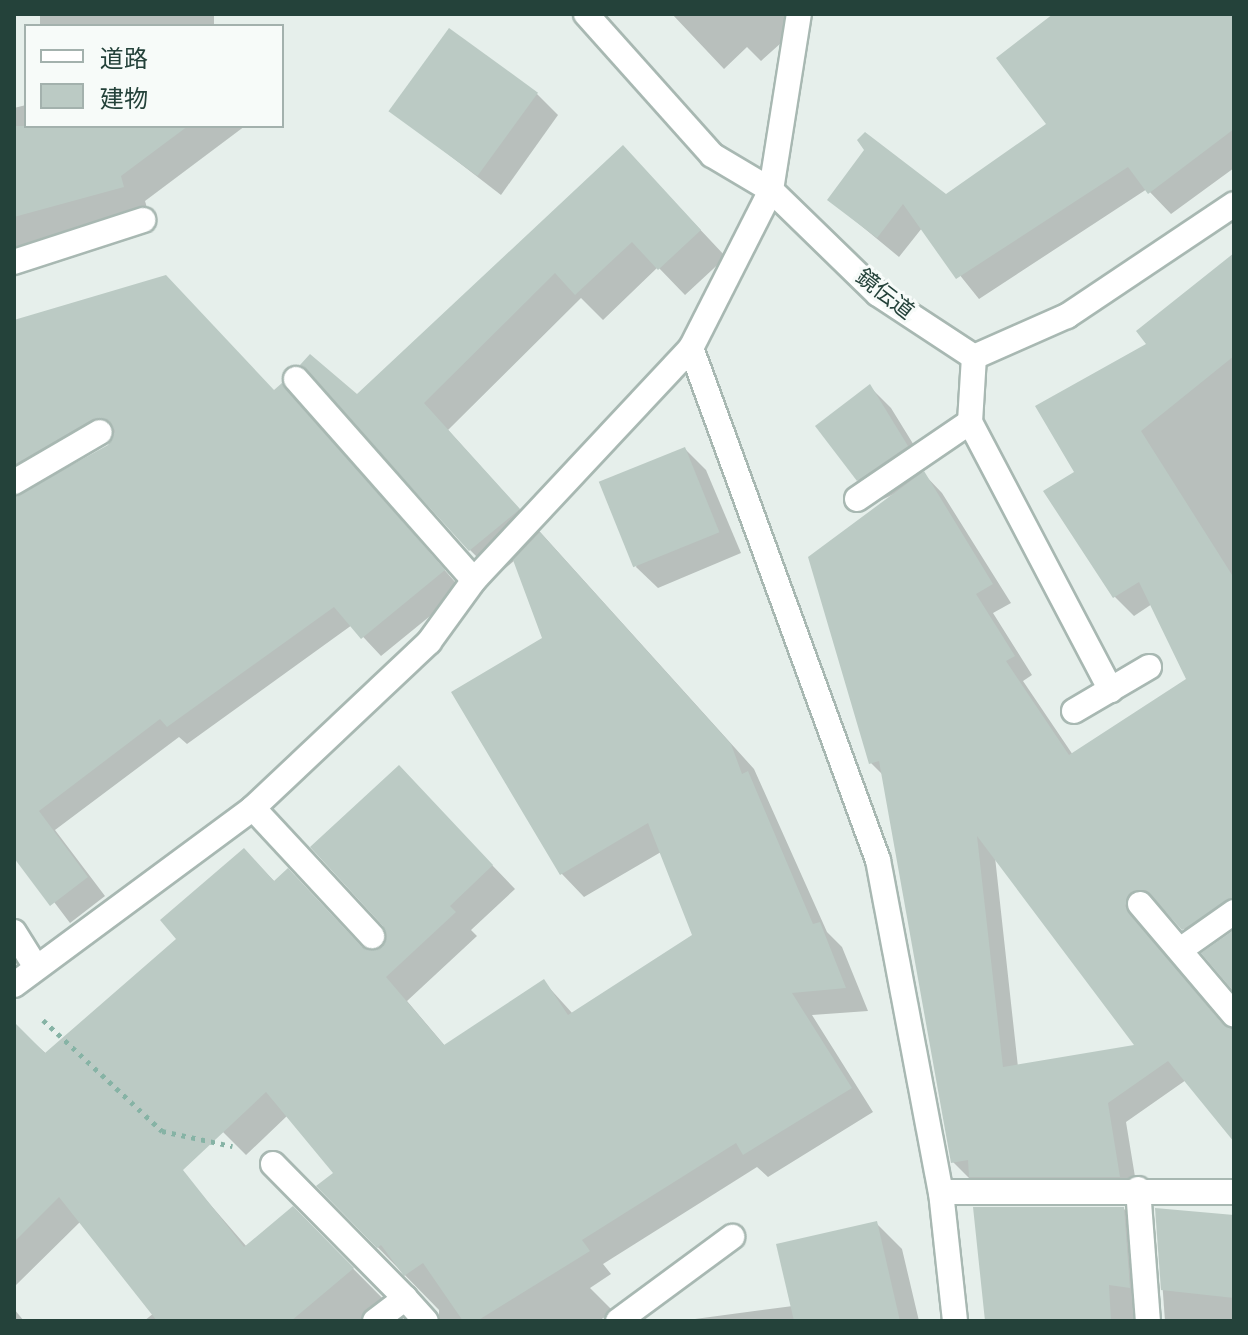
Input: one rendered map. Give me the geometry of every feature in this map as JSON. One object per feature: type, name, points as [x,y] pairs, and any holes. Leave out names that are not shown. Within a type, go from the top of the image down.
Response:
[{"type":"street","name":"鏡伝道","points":[[586,14],[712,155],[771,190],[878,294],[974,357]]},
{"type":"street","points":[[14,985],[35,965],[253,808],[429,642],[474,580],[691,348],[771,190],[799,14]]},
{"type":"street","points":[[1111,690],[970,422],[974,357],[1067,316],[1234,204]]},
{"type":"street","points":[[14,262],[143,220]]},
{"type":"street","points":[[691,348],[878,860],[941,1192],[955,1321]]},
{"type":"street","points":[[296,379],[474,580]]},
{"type":"street","points":[[857,499],[970,422]]},
{"type":"street","points":[[14,482],[100,432]]},
{"type":"street","points":[[1074,711],[1149,667]]},
{"type":"street","points":[[253,808],[372,936]]},
{"type":"street","points":[[1140,904],[1234,1015]]},
{"type":"street","points":[[1180,950],[1234,912]]},
{"type":"street","points":[[14,932],[35,965]]},
{"type":"street","points":[[273,1164],[426,1321]]},
{"type":"street","points":[[941,1192],[1138,1189],[1234,1192]]},
{"type":"street","points":[[1138,1189],[1148,1321]]},
{"type":"street","points":[[618,1321],[732,1237]]},
{"type":"street","points":[[375,1321],[405,1298]]},
{"type":"path","points":[[37,1014],[162,1131],[237,1147],[273,1164]]},
{"type":"building","points":[[1053,14],[1234,14],[1234,129],[1148,194],[1128,167],[956,279],[903,204],[877,238],[827,200],[864,150],[857,140],[865,132],[946,194],[1046,124],[996,58]]},
{"type":"building","points":[[449,28],[538,93],[477,176],[388,111]]},
{"type":"building","points":[[14,126],[185,128],[121,176],[124,187],[14,217]]},
{"type":"building","points":[[623,145],[701,230],[658,270],[632,242],[575,295],[555,273],[424,403],[520,509],[469,551],[300,365],[310,354],[357,394]]},
{"type":"building","points":[[1234,253],[1234,356],[1141,431],[1234,578],[1234,897],[1182,930],[1146,890],[1131,892],[1125,906],[1223,1025],[1234,1030],[1234,1142],[1168,1061],[1108,1103],[1120,1177],[969,1177],[968,1160],[951,1163],[879,761],[869,764],[808,557],[924,471],[993,584],[976,594],[1015,656],[1006,661],[1069,755],[1186,679],[1139,582],[1113,598],[1043,491],[1074,472],[1035,406],[1146,344],[1136,331]],"holes":[[[977,836],[1134,1045],[1003,1067]]]},
{"type":"building","points":[[166,275],[274,390],[282,383],[445,570],[361,639],[334,607],[167,727],[160,719],[39,811],[88,877],[50,906],[14,858],[14,497],[108,445],[115,431],[107,419],[93,419],[14,465],[14,320]]},
{"type":"building","points":[[870,384],[908,446],[857,481],[815,426]]},
{"type":"building","points":[[685,447],[719,532],[633,567],[599,482]]},
{"type":"building","points":[[540,532],[731,744],[742,774],[748,771],[813,924],[820,922],[846,988],[792,993],[852,1088],[743,1155],[736,1143],[582,1240],[590,1251],[477,1321],[463,1321],[423,1263],[404,1276],[381,1245],[377,1248],[316,1186],[333,1173],[266,1092],[183,1170],[244,1247],[293,1206],[354,1268],[291,1321],[157,1321],[59,1197],[14,1242],[14,1022],[45,1053],[176,939],[160,920],[244,848],[274,881],[288,868],[362,947],[382,947],[386,940],[383,926],[310,847],[399,765],[493,865],[450,906],[456,912],[386,977],[444,1045],[544,979],[568,1015],[692,935],[648,823],[560,875],[451,692],[542,638],[513,560]]},
{"type":"building","points":[[1234,930],[1234,992],[1201,953]]},
{"type":"building","points":[[973,1207],[1124,1207],[1130,1288],[1109,1285],[1111,1321],[985,1321]]},
{"type":"building","points":[[1155,1208],[1234,1215],[1234,1298],[1161,1290]]},
{"type":"building","points":[[877,1221],[900,1321],[794,1321],[776,1244]]}]
